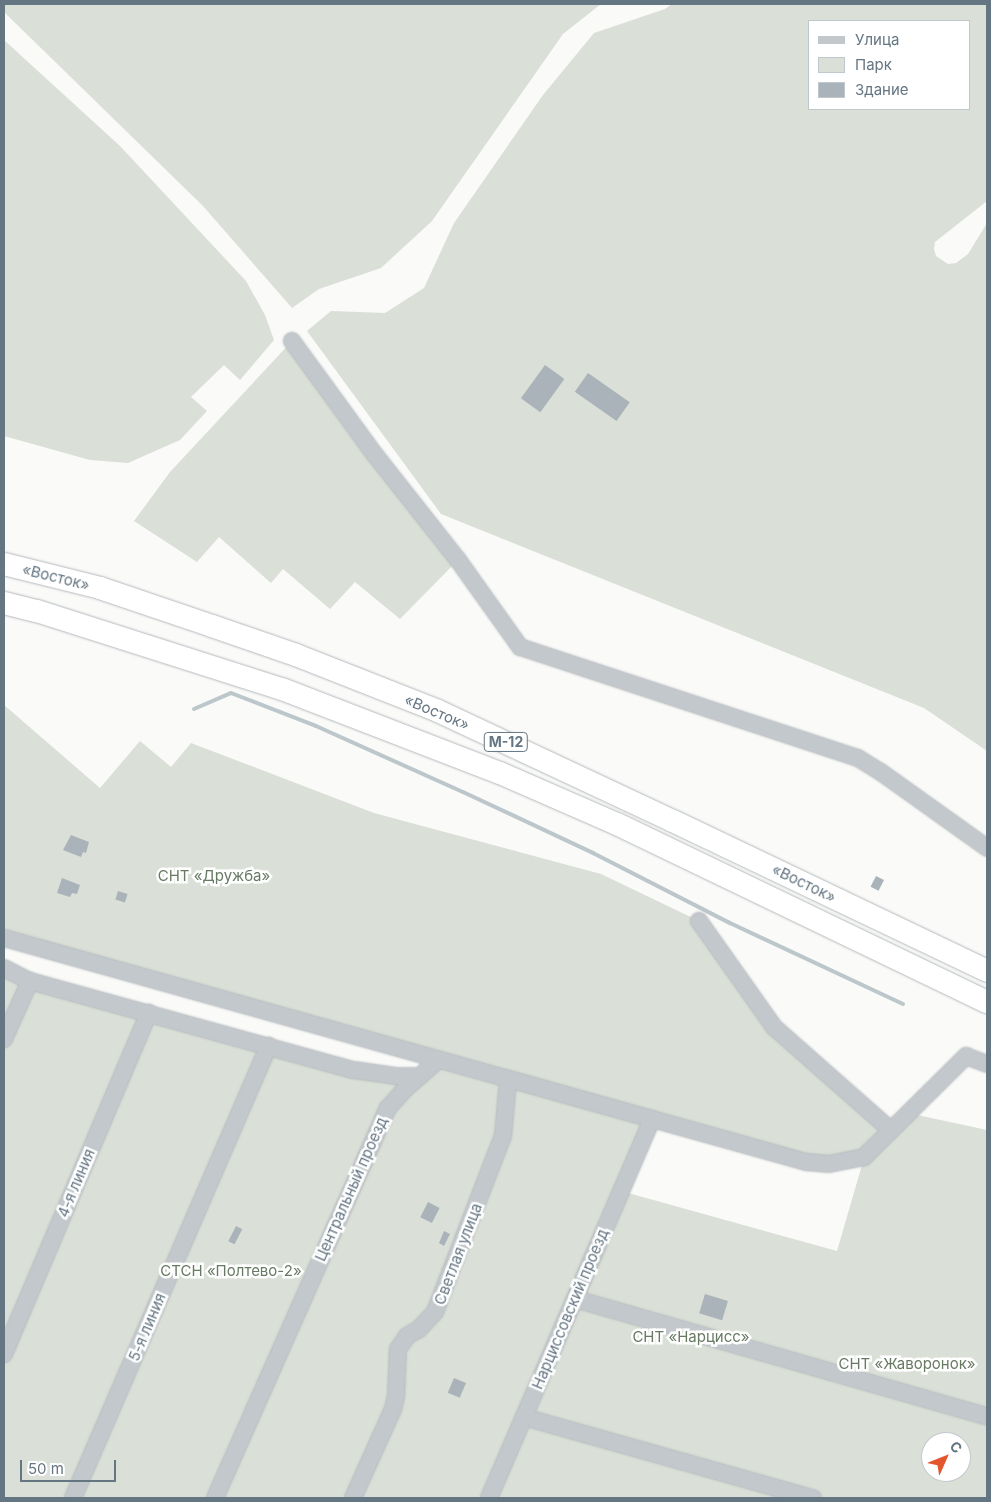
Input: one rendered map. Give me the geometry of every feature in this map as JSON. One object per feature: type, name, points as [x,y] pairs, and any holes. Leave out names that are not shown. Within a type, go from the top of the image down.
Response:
[{"type":"highway","name":"«Восток»","points":[[4,564],[100,588],[166,610],[296,655],[438,712],[673,821],[987,971]]},
{"type":"highway","name":"«Восток»","points":[[4,603],[46,614],[282,689],[500,773],[617,824],[987,1002]]},
{"type":"street","points":[[292,341],[376,456],[458,560],[520,647],[858,758],[882,772],[987,848]]},
{"type":"street","points":[[699,921],[774,1027],[892,1130]]},
{"type":"street","points":[[4,938],[806,1162],[829,1164],[864,1157],[966,1056],[987,1064]]},
{"type":"street","points":[[4,968],[30,980],[354,1070],[396,1076],[420,1076]]},
{"type":"street","points":[[4,1039],[30,980]]},
{"type":"street","name":"4-я линия","points":[[4,1354],[149,1013]]},
{"type":"street","name":"5-я линия","points":[[73,1498],[269,1046]]},
{"type":"street","name":"Центральный проезд","points":[[215,1498],[375,1133],[388,1108],[438,1060]]},
{"type":"street","name":"Светлая улица","points":[[353,1498],[393,1409],[396,1396],[398,1349],[407,1336],[419,1329],[435,1312],[503,1136],[508,1080]]},
{"type":"street","name":"Нарциссовский проезд","points":[[489,1498],[652,1119]]},
{"type":"street","points":[[575,1299],[987,1416]]},
{"type":"street","points":[[524,1417],[813,1498]]},
{"type":"green space","points":[[4,4],[601,4],[563,34],[432,221],[381,268],[319,289],[292,308],[203,206],[4,12]]},
{"type":"green space","points":[[672,4],[987,4],[987,201],[935,242],[934,249],[936,256],[948,264],[956,263],[968,254],[987,223],[987,751],[924,708],[441,514],[307,331],[331,311],[385,313],[424,288],[454,223],[543,95],[594,33],[665,9]]},
{"type":"green space","points":[[4,40],[120,146],[246,281],[265,315],[274,340],[240,380],[224,365],[191,397],[207,411],[180,440],[128,463],[90,460],[4,436]]},
{"type":"green space","points":[[292,341],[458,560],[400,619],[355,582],[330,609],[283,569],[271,583],[219,537],[197,562],[134,521],[170,472]]},
{"type":"green space","points":[[4,705],[100,788],[140,741],[171,767],[191,743],[374,813],[601,874],[699,921],[774,1027],[891,1130],[908,1113],[987,1130],[987,1498],[4,1498],[4,968],[396,1076],[438,1061],[4,938]],"holes":[[[652,1119],[829,1164],[864,1158],[837,1251],[621,1191]]]},
{"type":"building","points":[[545,365],[564,379],[540,412],[521,398]]},
{"type":"building","points":[[588,373],[630,402],[617,421],[575,392]]},
{"type":"building","points":[[71,835],[89,842],[86,853],[83,852],[81,857],[63,850]]},
{"type":"building","points":[[876,876],[884,880],[879,891],[871,887]]},
{"type":"building","points":[[62,878],[80,885],[77,894],[72,893],[70,897],[57,893]]},
{"type":"building","points":[[118,891],[128,894],[125,903],[115,900]]},
{"type":"building","points":[[428,1202],[440,1208],[432,1223],[420,1217]]},
{"type":"building","points":[[236,1226],[242,1229],[235,1244],[228,1241]]},
{"type":"building","points":[[444,1231],[450,1234],[444,1246],[439,1243]]},
{"type":"building","points":[[705,1294],[728,1301],[722,1320],[699,1313]]},
{"type":"building","points":[[454,1378],[466,1383],[460,1398],[448,1393]]},
{"type":"waterway","points":[[194,709],[231,693],[316,726],[593,853],[730,923],[903,1004]]},
{"type":"park label","name":"СНТ «Дружба»","points":[[214,876]]},
{"type":"park label","name":"СТСН «Полтево-2»","points":[[231,1271]]},
{"type":"park label","name":"СНТ «Нарцисс»","points":[[691,1337]]},
{"type":"park label","name":"СНТ «Жаворонок»","points":[[907,1364]]}]
